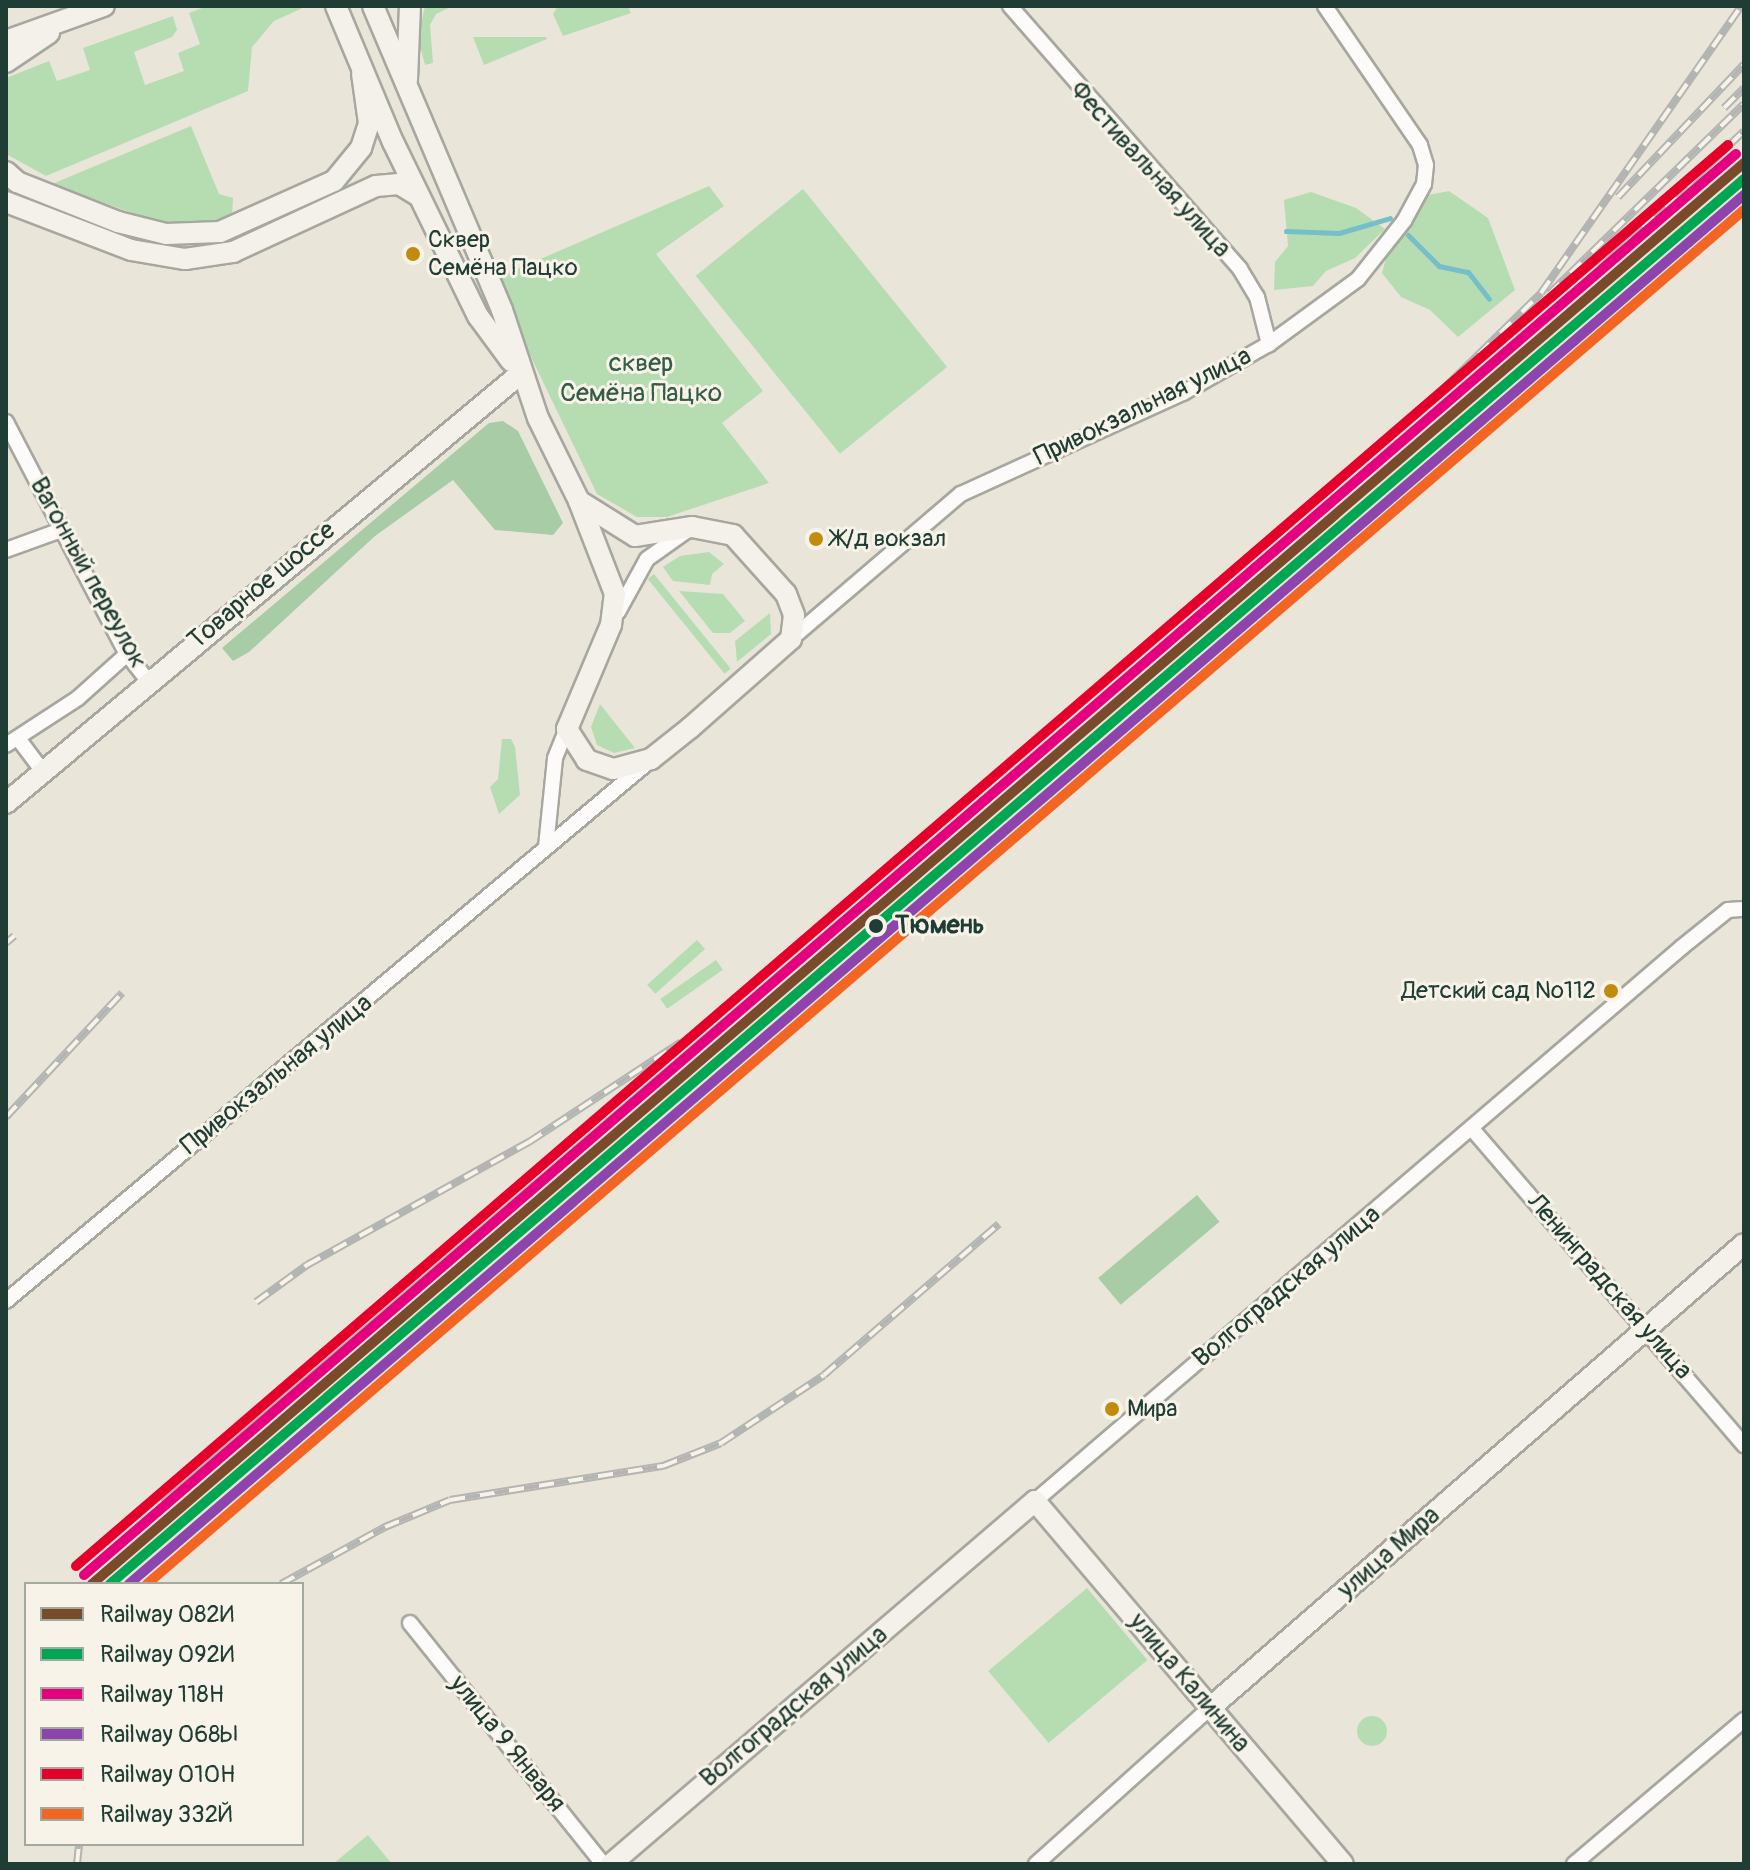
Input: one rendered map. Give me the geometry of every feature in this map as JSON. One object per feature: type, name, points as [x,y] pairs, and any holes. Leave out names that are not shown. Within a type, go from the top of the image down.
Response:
[{"type":"street","points":[[6,41],[104,6]]},
{"type":"street","points":[[336,6],[362,73],[478,316],[520,374]]},
{"type":"street","points":[[373,6],[497,297],[520,374],[579,501],[615,594],[611,625]]},
{"type":"street","points":[[408,92],[410,6]]},
{"type":"street","name":"Фестивальная улица","points":[[1010,6],[1240,269],[1257,297],[1269,344]]},
{"type":"street","name":"Привокзальная улица","points":[[6,1301],[438,943],[832,601],[961,494],[1183,393],[1269,344],[1358,279],[1404,221],[1424,184],[1426,165],[1420,145],[1325,6]]},
{"type":"street","points":[[6,62],[63,22]]},
{"type":"street","points":[[6,172],[17,182],[118,222],[166,234],[220,232],[334,181],[361,148],[369,123],[362,73]]},
{"type":"street","points":[[6,202],[131,250],[185,259],[233,252],[376,186],[399,184],[419,196]]},
{"type":"street","name":"Товарное шоссе","points":[[6,803],[148,681],[520,374]]},
{"type":"street","name":"Вагонный переулок","points":[[6,422],[127,654],[148,681]]},
{"type":"street","points":[[579,501],[635,536],[692,527],[733,535],[748,547],[786,594],[794,615],[791,639]]},
{"type":"street","points":[[546,847],[555,758],[611,625],[647,559],[692,527]]},
{"type":"street","points":[[6,550],[61,530]]},
{"type":"street","points":[[43,771],[13,743],[127,654]]},
{"type":"street","points":[[567,729],[587,760],[599,767],[651,759]]},
{"type":"street","name":"Волгоградская улица","points":[[611,1864],[1473,1130],[1682,947],[1728,910],[1743,906]]},
{"type":"street","name":"Ленинградская улица","points":[[1473,1130],[1744,1445]]},
{"type":"street","name":"улица Мира","points":[[1036,1864],[1210,1708],[1744,1244]]},
{"type":"street","name":"улица Калинина","points":[[1035,1501],[1343,1864]]},
{"type":"street","name":"улица 9 Января","points":[[410,1623],[603,1864]]},
{"type":"street","points":[[1574,1864],[1744,1720]]},
{"type":"green space","points":[[207,6],[307,6],[274,21],[252,47],[248,91],[46,176],[6,154],[6,78],[49,61],[57,81],[90,70],[83,48],[173,16],[177,30],[172,37],[134,52],[145,85],[184,71],[178,53],[200,44],[189,13]]},
{"type":"green space","points":[[425,6],[453,6],[436,14],[430,25],[433,63],[425,65],[418,38]]},
{"type":"green space","points":[[558,6],[628,6],[631,13],[563,36],[553,14]]},
{"type":"green space","points":[[473,37],[546,37],[547,39],[484,65]]},
{"type":"green space","points":[[191,126],[219,194],[233,198],[232,217],[204,227],[166,225],[52,184]]},
{"type":"green space","name":"сквер Семёна Пацко","points":[[709,186],[724,206],[656,254],[763,391],[722,423],[769,483],[667,517],[637,517],[597,494],[532,359],[499,277]]},
{"type":"green space","points":[[803,189],[947,367],[840,454],[696,276]]},
{"type":"green space","points":[[1449,191],[1488,218],[1515,290],[1458,337],[1430,310],[1401,297],[1382,273],[1387,255],[1428,195]]},
{"type":"green space","points":[[1311,192],[1356,208],[1385,229],[1355,258],[1326,271],[1313,286],[1274,290],[1275,262],[1288,246],[1284,200]]},
{"type":"green space","points":[[503,421],[518,431],[563,523],[553,535],[495,530],[453,480],[375,536],[249,652],[233,661],[222,648],[489,423]]},
{"type":"green space","points":[[709,552],[724,564],[712,574],[710,585],[673,581],[663,567],[680,556]]},
{"type":"green space","points":[[654,574],[731,669],[725,674],[648,579]]},
{"type":"green space","points":[[679,591],[723,594],[745,621],[730,633],[713,633]]},
{"type":"green space","points":[[770,613],[771,634],[737,662],[735,641]]},
{"type":"green space","points":[[600,704],[635,748],[614,753],[597,745],[591,727]]},
{"type":"green space","points":[[502,739],[511,739],[515,747],[520,795],[499,814],[490,787],[498,779]]},
{"type":"green space","points":[[697,940],[705,949],[655,994],[647,985]]},
{"type":"green space","points":[[716,960],[723,970],[667,1009],[660,999]]},
{"type":"green space","points":[[1197,1195],[1219,1222],[1121,1305],[1098,1278]]},
{"type":"green space","points":[[1087,1588],[1147,1660],[1049,1743],[988,1671]]},
{"type":"green space","points":[[1372,1716],[1378,1717],[1386,1725],[1386,1737],[1378,1745],[1372,1746],[1366,1745],[1358,1737],[1357,1731],[1358,1725],[1366,1717]]},
{"type":"green space","points":[[368,1835],[392,1864],[333,1864]]},
{"type":"waterway","points":[[1286,231],[1339,233],[1390,218]]},
{"type":"waterway","points":[[1408,235],[1439,266],[1468,272],[1489,299]]},
{"type":"railway","points":[[1436,396],[1541,293],[1741,6]]},
{"type":"railway","points":[[1618,197],[1744,64]]},
{"type":"railway","points":[[1724,108],[1744,88]]},
{"type":"railway","points":[[1549,294],[1744,104]]},
{"type":"railway","points":[[1600,269],[1744,131]]},
{"type":"railway","points":[[163,1503],[1501,357]]},
{"type":"railway","points":[[6,943],[14,936]]},
{"type":"railway","points":[[6,1117],[122,993]]},
{"type":"railway","points":[[256,1302],[307,1265],[529,1142],[681,1042]]},
{"type":"railway","points":[[285,1582],[385,1527],[450,1500],[663,1466],[721,1443],[824,1375],[999,1224]]},
{"type":"railway","points":[[77,1864],[79,1846]]},
{"type":"rail line","name":"010Н","points":[[76,1566],[1728,145]]},
{"type":"rail line","name":"118Н","points":[[84,1575],[1736,154]]},
{"type":"rail line","name":"082И","points":[[94,1582],[1744,163]]},
{"type":"rail line","name":"092И","points":[[112,1582],[1744,179]]},
{"type":"rail line","name":"068Ы","points":[[131,1582],[1744,195]]},
{"type":"rail line","name":"332Й","points":[[149,1582],[1744,210]]},
{"type":"place","name":"Сквер Семёна Пацко","points":[[413,254]]},
{"type":"place","name":"Ж/д вокзал","points":[[816,539]]},
{"type":"place","name":"Тюмень","points":[[876,926]]},
{"type":"place","name":"Детский сад №112","points":[[1611,991]]},
{"type":"place","name":"Мира","points":[[1112,1409]]}]
